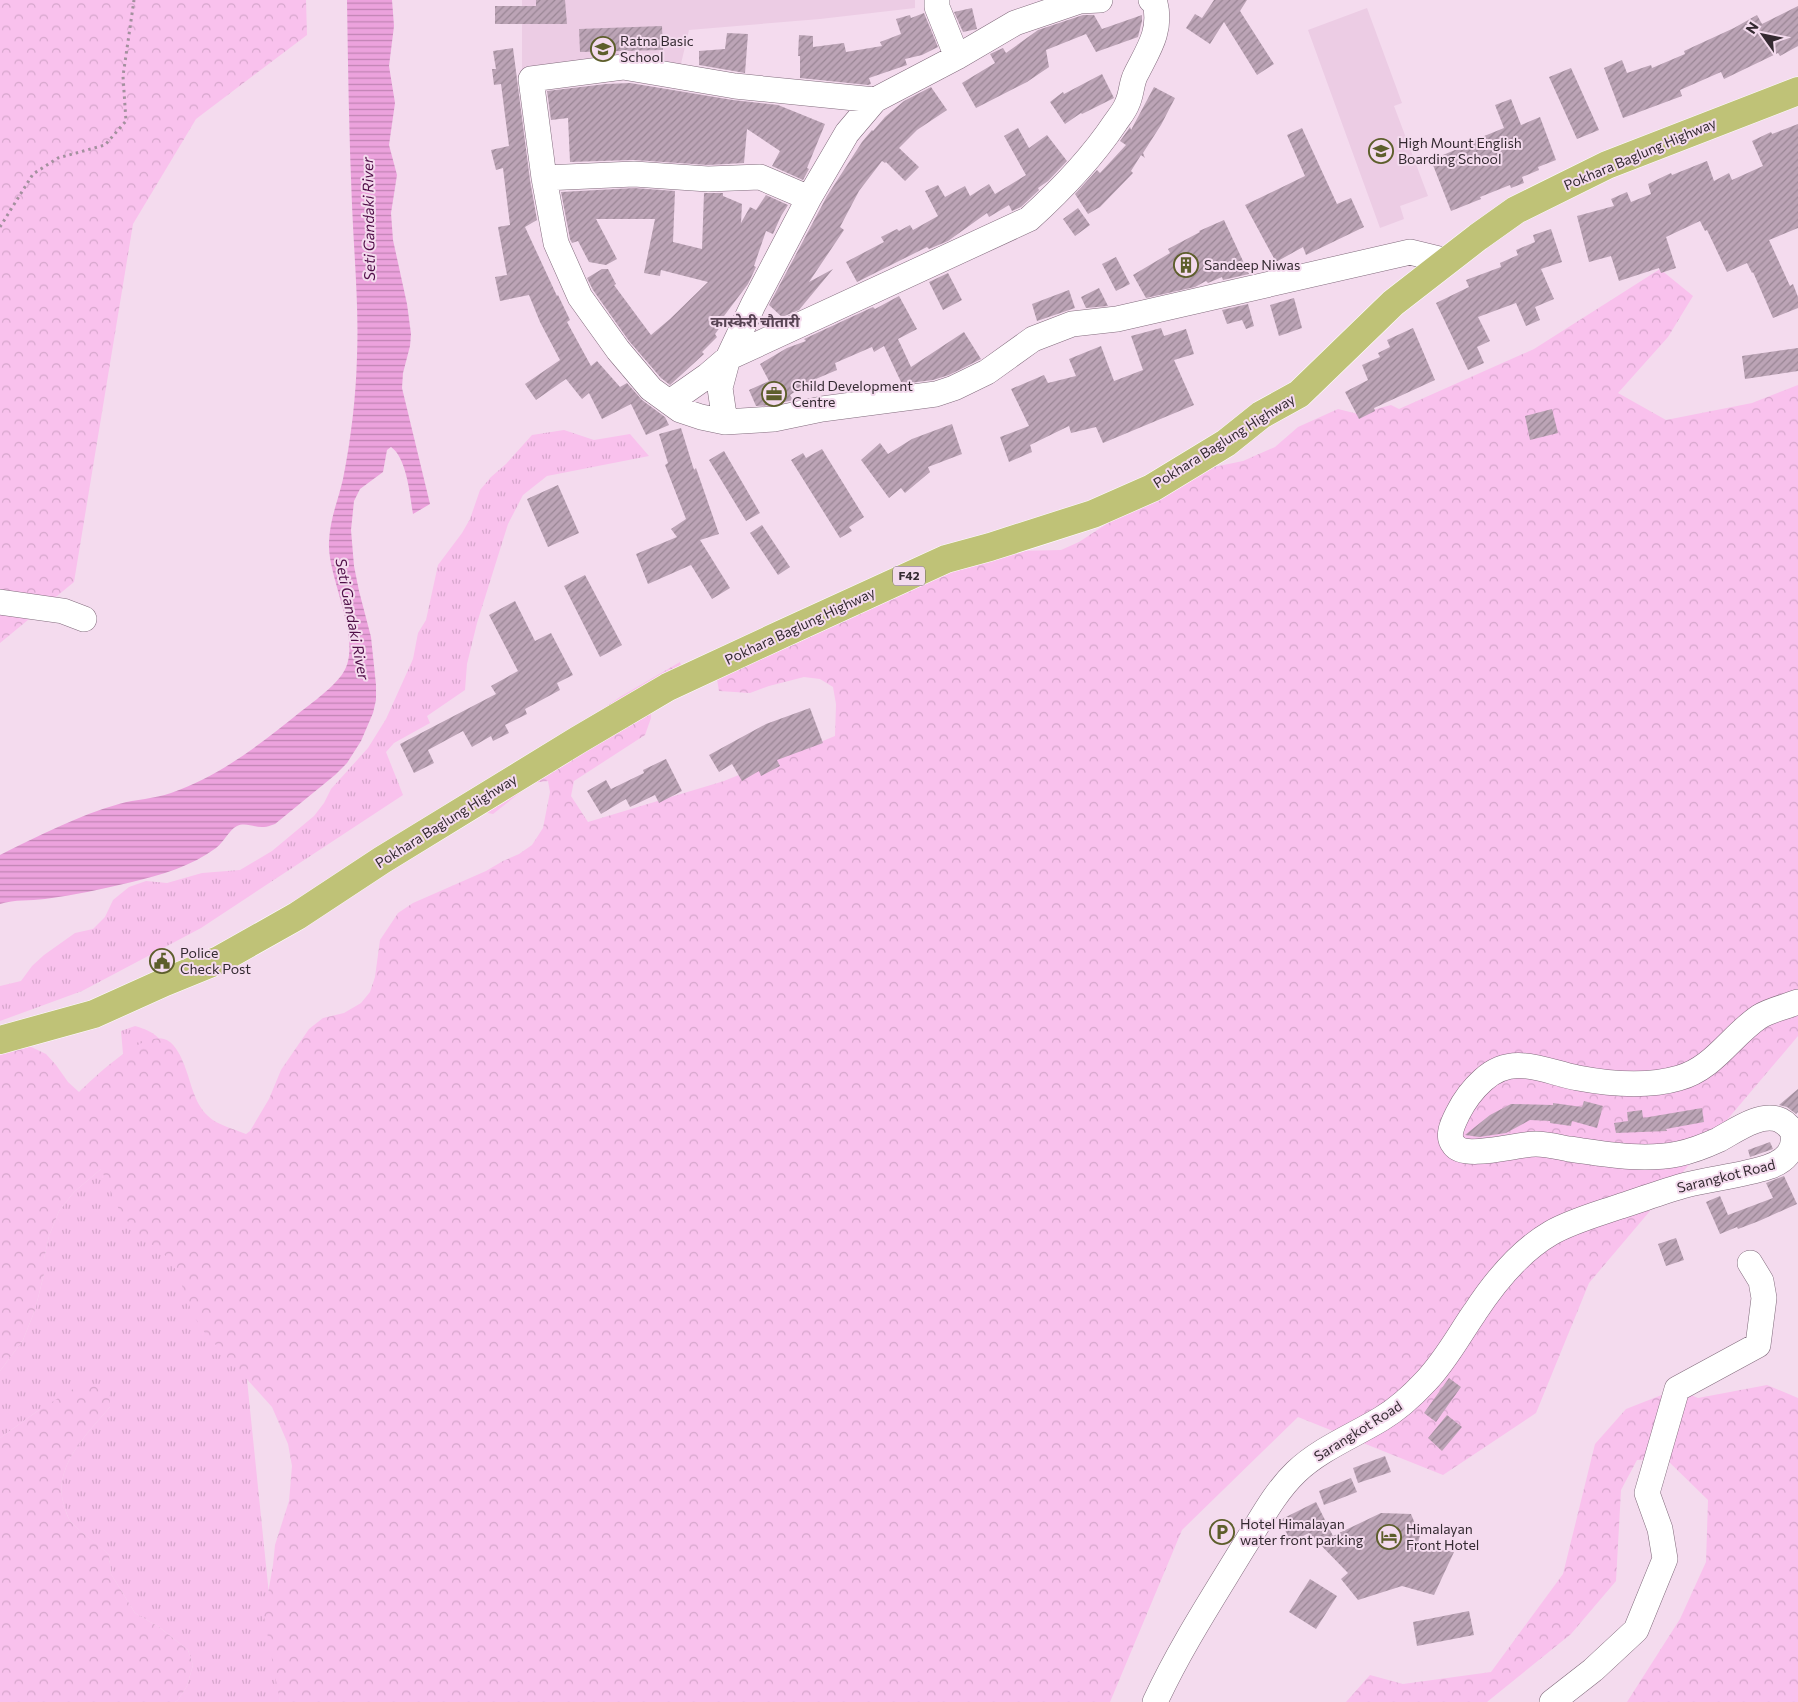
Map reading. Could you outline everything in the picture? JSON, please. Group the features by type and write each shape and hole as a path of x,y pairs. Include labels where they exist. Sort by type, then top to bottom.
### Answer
{"highway":[{"name":"Pokhara Baglung Highway","path":"0,1040 94,1014 219,960 297,916 399,849 668,687 946,560 1093,514 1152,488 1226,443 1261,415 1299,394 1393,303 1516,210 1616,161 1798,91"}],"street":[{"path":"937,0 937,7 957,57"},
{"path":"725,422 720,388 728,358 753,305 809,198 847,133 875,100 957,57 1016,23 1080,0 1100,0"},
{"path":"670,402 707,376 728,358 1029,219 1054,197 1102,142 1128,104 1134,77 1157,30 1157,10 1155,3 1151,0"},
{"path":"875,100 735,86 623,67 531,79 544,178 556,243 580,297 618,350 651,389 680,410 725,422 774,419 822,409 936,394 954,388 987,372 1033,339 1072,324 1116,319 1410,252 1447,261"},
{"path":"544,178 634,174 708,179 760,177 809,198"},
{"path":"0,602 63,610 84,619"},
{"name":"Sarangkot Road","path":"1155,1702 1172,1667 1199,1620 1275,1496 1293,1475 1320,1453 1384,1417 1416,1391 1450,1352 1476,1310 1497,1282 1536,1244 1549,1234 1587,1217 1686,1185 1766,1168 1786,1159 1794,1147 1795,1139 1791,1129 1779,1120 1768,1118 1750,1123 1694,1150 1661,1156 1613,1155 1537,1144 1475,1152 1464,1151 1452,1144 1451,1129 1462,1105 1476,1087 1487,1076 1498,1069 1510,1065 1523,1065 1577,1078 1614,1082 1649,1082 1683,1078 1699,1070 1763,1014 1798,1002"},
{"path":"1552,1702 1593,1670 1636,1630 1665,1559 1660,1529 1647,1493 1677,1389 1758,1345 1764,1298 1761,1281 1750,1263"}],"path":[{"path":"0,227 33,174 58,158 105,145 126,121 122,76 134,0"}],"shaded area":[{"name":"Ratna Basic School","path":"522,0 915,0 915,8 820,19 689,30 680,68 522,73"},
{"name":"High Mount English Boarding School","path":"1367,8 1402,103 1394,106 1428,196 1400,206 1404,219 1380,228 1308,30"}],"green space":[{"path":"0,0 306,0 307,35 196,119 133,224 74,582 0,643"},
{"path":"1660,269 1693,296 1668,337 1618,393 1666,420 1752,403 1798,385 1798,1036 1589,1283 1536,1413 1443,1475 1298,1417 1182,1530 1110,1702 280,1702 264,1616 275,1545 289,1501 292,1466 288,1444 272,1407 205,1333 193,1315 176,1270 164,1254 138,1234 120,1212 101,1169 74,1192 59,1211 49,1236 44,1259 44,1274 35,1310 23,1340 0,1371 0,1051 27,1045 46,1054 68,1082 79,1092 131,1049 143,1042 154,1039 167,1040 180,1055 196,1098 208,1116 216,1122 246,1134 250,1131 269,1099 281,1070 309,1029 323,1018 344,1013 361,1003 370,992 375,977 380,940 398,913 413,903 486,871 532,845 543,828 550,792 548,781 532,783 493,814 478,811 504,776 620,697 680,662 682,669 650,701 651,718 645,735 574,781 571,796 588,822 724,781 835,736 836,704 833,687 820,679 804,677 750,693 719,691 717,679 830,628 821,606 1013,551 1061,550 1079,542 1105,525 1129,499 1175,475 1243,461 1275,447 1298,427 1338,409 1358,414 1391,405 1399,409 1534,349"},
{"path":"564,430 594,440 630,434 649,456 547,476 523,495 508,524 477,623 467,664 465,690 427,716 430,723 394,743 386,752 403,795 201,928 82,991 0,1021 0,986 21,981 32,966 44,955 75,933 93,929 105,917 113,900 129,887 146,881 167,883 202,873 240,870 272,851 314,816 324,803 331,789 368,748 386,719 413,659 418,633 426,620 438,565 470,519 480,490 532,435"},
{"path":"135,1026 152,1033 160,1039 171,1055 225,1165 280,1702 175,1702 187,1686 193,1665 188,1650 159,1627 135,1613 111,1574 109,1555 80,1531 70,1520 62,1494 62,1480 73,1453 110,1407 39,1410 0,1438 0,1371 23,1340 35,1310 44,1274 44,1259 49,1236 59,1211 74,1192 101,1169 124,1065 121,1031"},
{"path":"94,1384 109,1390 110,1407 73,1453 67,1466 62,1480 62,1494 66,1512 75,1526 109,1555 111,1574 135,1613 159,1627 188,1650 193,1665 187,1686 175,1702 0,1702 0,1438 39,1410 73,1389"},
{"path":"1767,1385 1798,1398 1798,1702 1627,1702 1680,1619 1706,1562 1708,1500 1667,1460 1637,1460 1621,1490 1616,1581 1571,1634 1487,1702 1346,1702 1370,1675 1403,1684 1491,1672 1563,1574 1595,1444 1626,1409 1677,1389 1698,1398"}],"water":[{"name":"Seti Gandaki River","path":"347,0 392,0 394,26 389,66 395,103 389,145 397,175 391,213 393,240 407,304 411,334 402,388 430,504 413,514 404,468 401,460 391,447 387,450 383,472 360,489 354,501 351,530 354,566 371,637 376,685 376,700 373,713 361,741 347,763 275,824 264,827 237,826 231,830 219,845 207,854 187,865 154,876 78,894 45,899 11,901 0,904 0,855 88,814 125,802 171,793 222,769 270,736 334,684 343,673 348,660 347,627 333,573 329,542 334,510 343,479 348,449 357,356 357,299 350,154"}],"building":[{"path":"536,0 565,0 567,24 495,24 495,6 536,6"},
{"path":"1214,0 1247,0 1240,11 1274,64 1257,75 1224,22 1210,44 1186,28 1195,14 1202,18"},
{"path":"1798,6 1798,46 1780,56 1778,53 1724,79 1721,72 1680,90 1682,96 1623,118 1604,68 1622,60 1627,73 1651,65 1652,68 1685,54 1684,51 1757,15 1762,24"},
{"path":"972,8 977,29 963,32 954,12"},
{"path":"924,13 938,47 922,55 905,59 907,65 869,78 871,84 800,78 799,35 813,36 813,47 844,43 846,52 882,46 880,42 901,34 896,19 910,15 911,18"},
{"path":"1083,15 1094,15 1102,29 1142,15 1142,21 1138,37 1096,52 1086,34 1046,50 1049,67 1027,82 976,108 962,83 995,63 990,54 1003,48 1006,53 1038,30"},
{"path":"662,26 663,50 580,52 579,29"},
{"path":"727,33 748,34 745,73 699,65 699,51 725,49"},
{"path":"513,48 537,220 525,227 570,320 567,322 591,366 597,361 620,387 627,383 642,400 665,417 669,425 646,435 631,404 602,419 589,393 582,399 566,379 536,400 525,384 560,360 540,322 529,295 500,301 495,277 507,275 498,227 510,225 503,168 496,170 491,150 509,146 501,84 494,85 492,69 496,69 493,51"},
{"path":"1571,68 1599,130 1577,139 1549,77"},
{"path":"1102,74 1114,98 1081,113 1065,124 1050,102 1063,92 1064,94"},
{"path":"630,83 733,100 778,105 825,124 807,168 809,169 803,180 772,166 780,151 747,129 744,163 708,165 633,160 570,162 568,118 551,120 547,91"},
{"path":"931,87 947,110 917,130 899,148 919,167 905,181 886,162 882,161 859,191 840,227 844,230 809,282 833,269 799,310 782,317 769,305 827,196 862,142 872,130 904,101"},
{"path":"1154,87 1175,98 1143,153 1145,158 1141,155 1131,171 1133,173 1100,207 1088,214 1075,194 1097,170 1100,173 1126,145 1120,141 1130,127 1131,130"},
{"path":"1511,99 1521,125 1540,117 1556,160 1538,167 1539,170 1522,177 1524,183 1511,188 1510,185 1451,211 1431,160 1504,128 1495,105"},
{"path":"1798,124 1798,228 1769,240 1790,286 1793,284 1798,297 1798,308 1773,318 1753,272 1747,263 1727,272 1707,230 1705,231 1700,221 1666,237 1676,268 1661,273 1659,268 1619,281 1611,256 1589,262 1577,216 1614,206 1611,199 1627,192 1631,202 1651,194 1648,184 1671,173 1672,175 1707,161 1714,181 1729,173 1732,180 1763,166 1752,141 1771,132 1772,134"},
{"path":"1018,128 1029,148 1047,135 1067,161 1048,181 1038,188 1039,190 1021,207 1012,211 1009,205 989,217 987,213 948,241 929,249 927,247 857,282 846,262 884,242 881,237 897,229 899,231 910,225 913,230 938,216 925,191 938,185 945,197 965,186 970,196 989,184 995,194 1026,175 1004,136"},
{"path":"1302,128 1337,204 1351,198 1364,227 1306,255 1303,247 1276,262 1245,205 1305,176 1287,135"},
{"path":"634,188 675,191 673,242 702,249 704,193 723,193 723,196 742,204 741,223 750,207 756,210 766,195 788,205 773,234 766,231 754,266 756,267 748,284 724,316 727,318 715,334 717,337 702,352 704,354 670,385 661,378 629,341 593,290 587,278 602,269 608,269 616,284 614,285 651,335 708,282 661,270 660,276 644,273 655,219 596,219 617,259 606,265 589,262 578,241 572,243 570,239 561,192"},
{"path":"1078,208 1090,225 1075,236 1063,219"},
{"path":"1224,220 1249,274 1223,280 1222,277 1208,283 1206,281 1195,287 1146,298 1133,275 1170,253 1168,249 1199,231"},
{"path":"1551,229 1562,262 1541,269 1554,299 1535,307 1540,320 1526,326 1516,303 1478,317 1490,341 1477,347 1484,363 1468,370 1436,303 1469,287 1466,280 1501,267 1500,263 1518,255 1516,250 1535,242 1533,235"},
{"path":"1116,257 1130,284 1116,291 1102,264"},
{"path":"948,273 962,300 943,310 929,282"},
{"path":"1099,288 1108,306 1086,308 1081,297"},
{"path":"1069,290 1075,308 1037,321 1032,304"},
{"path":"899,296 917,329 898,339 911,367 964,332 981,359 949,375 933,380 902,384 884,346 874,352 872,347 835,363 837,370 811,381 790,395 793,400 772,405 756,406 749,390 769,381 760,364 787,348 806,341 804,339 873,307 875,309"},
{"path":"1294,298 1302,328 1279,336 1270,305"},
{"path":"1248,304 1254,326 1246,329 1242,320 1227,324 1222,310"},
{"path":"1161,328 1164,336 1186,329 1194,354 1174,360 1194,405 1103,443 1096,427 1071,433 1069,426 1030,445 1032,452 1009,462 1000,437 1029,426 1011,389 1044,375 1048,383 1076,376 1069,359 1101,346 1114,381 1143,370 1131,336"},
{"path":"1413,328 1435,380 1374,408 1375,411 1359,419 1345,392 1368,380 1362,365 1380,357 1378,353 1390,347 1387,340"},
{"path":"1798,348 1798,371 1745,379 1742,356"},
{"path":"1552,409 1558,433 1530,440 1525,416"},
{"path":"952,424 962,454 928,467 930,472 905,493 901,488 889,498 861,460 880,443 888,454 912,439"},
{"path":"681,428 694,470 696,468 719,534 700,540 730,588 712,599 691,565 648,584 636,554 677,537 671,529 686,519 665,465 668,463 659,434"},
{"path":"822,449 864,517 849,527 852,531 840,538 791,460 803,453 806,458"},
{"path":"724,451 760,513 746,521 709,460"},
{"path":"558,485 579,533 548,547 527,499"},
{"path":"762,525 790,567 778,575 750,533"},
{"path":"585,575 622,645 600,657 564,586"},
{"path":"515,601 535,641 551,633 573,675 557,683 560,690 525,709 527,714 505,725 509,733 493,741 491,736 472,747 463,731 428,750 434,763 414,773 400,744 496,694 491,686 518,671 489,615"},
{"path":"810,708 823,743 777,760 780,766 761,776 759,771 742,781 732,764 719,772 709,755 766,724"},
{"path":"666,759 682,791 659,803 655,795 630,807 626,799 601,814 587,791 606,780 611,789 644,773 643,770"},
{"path":"1798,1089 1798,1112 1796,1114 1787,1107 1779,1105"},
{"path":"1584,1101 1603,1106 1597,1128 1572,1121 1571,1126 1550,1123 1550,1121 1530,1120 1506,1133 1479,1137 1465,1135 1490,1115 1511,1104 1553,1105 1553,1103 1582,1107"},
{"path":"1702,1108 1704,1122 1666,1129 1667,1131 1616,1133 1614,1123 1628,1121 1627,1112 1642,1110 1643,1118"},
{"path":"1770,1142 1773,1149 1750,1157 1748,1150"},
{"path":"1784,1176 1797,1204 1759,1221 1720,1234 1706,1202 1720,1196 1728,1215 1773,1198 1766,1183"},
{"path":"1676,1238 1684,1260 1666,1266 1658,1244"},
{"path":"1449,1378 1461,1387 1436,1422 1424,1413"},
{"path":"1447,1415 1462,1427 1442,1451 1428,1438"},
{"path":"1385,1456 1391,1472 1358,1483 1353,1468"},
{"path":"1351,1478 1357,1492 1324,1505 1319,1491"},
{"path":"1316,1502 1333,1536 1381,1513 1411,1514 1420,1536 1417,1545 1454,1552 1434,1595 1402,1586 1358,1600 1341,1579 1348,1573 1309,1533 1291,1542 1280,1520"},
{"path":"1310,1579 1337,1596 1316,1629 1289,1612"},
{"path":"1469,1611 1474,1635 1417,1646 1413,1622"}],"place":[{"name":"Ratna Basic School","path":"603,49"},
{"name":"High Mount English Boarding School","path":"1381,151"},
{"name":"Sandeep Niwas","path":"1186,265"},
{"name":"Child Development Centre","path":"774,394"},
{"name":"Police Check Post","path":"162,961"},
{"name":"Hotel Himalayan water front parking","path":"1222,1532"},
{"name":"Himalayan Front Hotel","path":"1389,1537"}],"district":[{"name":"कास्केरी चौतारी","path":"755,322"}]}
